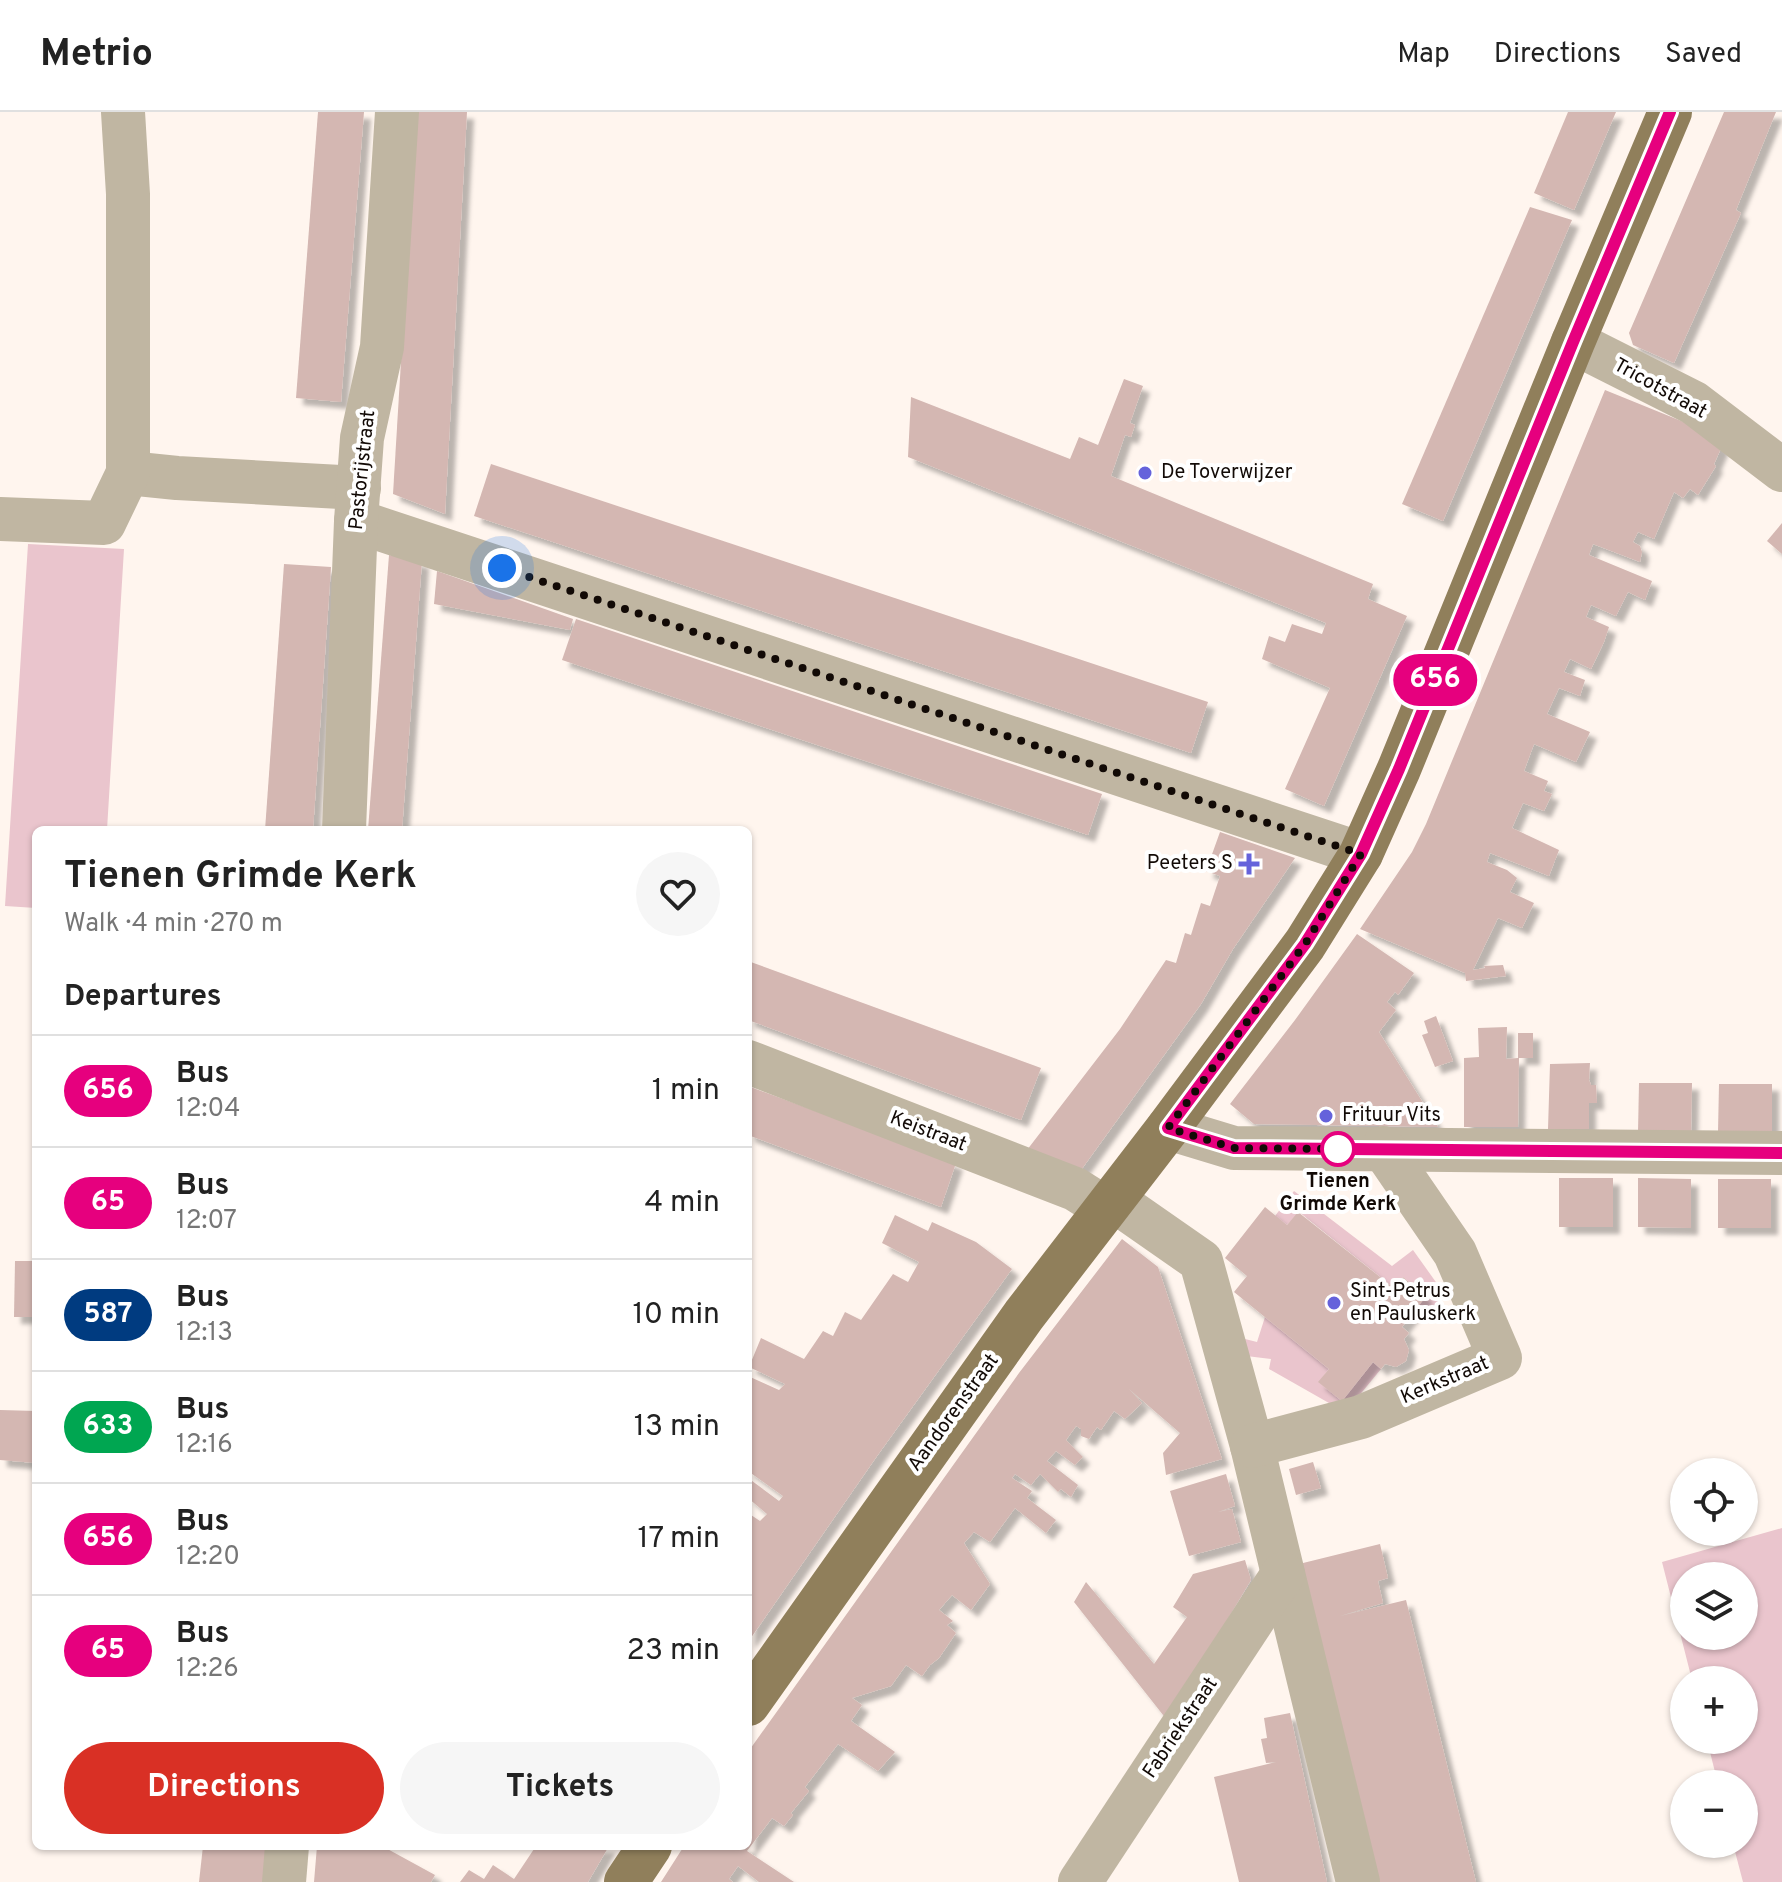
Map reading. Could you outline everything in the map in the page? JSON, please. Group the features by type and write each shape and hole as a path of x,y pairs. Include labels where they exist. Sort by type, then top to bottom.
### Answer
{"main road":[{"name":"Aandorenstraat","path":"752,1698 1006,1340 1305,944 1361,854 1399,769 1670,112"},
{"path":"626,1882 647,1850"}],"street":[{"path":"0,519 104,523 128,473 128,194 123,112"},
{"name":"Pastorijstraat","path":"344,826 362,438 382,347 397,112"},
{"name":"Tricotstraat","path":"1573,342 1694,403 1782,470"},
{"path":"128,473 358,504 1361,854"},
{"name":"Keistraat","path":"752,1064 1108,1203"},
{"path":"1168,1128 1234,1148 1782,1153"},
{"name":"Kerkstraat","path":"1252,1446 1361,1417 1500,1358 1455,1253 1383,1148"},
{"path":"1108,1203 1201,1261 1252,1446 1358,1882"},
{"name":"Fabriekstraat","path":"1080,1882 1283,1574"},
{"path":"284,1882 287,1850"}],"shaded area":[{"path":"28,544 124,549 107,826 32,826 32,908 5,906"},
{"path":"1294,1191 1392,1266 1413,1250 1443,1292 1434,1314 1428,1318 1415,1310 1426,1296 1403,1277 1394,1288 1299,1212 1287,1225 1275,1216"},
{"path":"1265,1317 1329,1369 1319,1382 1342,1401 1373,1362 1381,1369 1358,1397 1336,1407 1269,1369 1271,1359 1238,1355 1241,1338 1257,1342"},
{"path":"1782,1528 1782,1882 1743,1882 1737,1858 1758,1858 1758,1770 1714,1770 1710,1754 1758,1754 1758,1666 1688,1666 1684,1650 1758,1650 1758,1562 1670,1562 1670,1593 1662,1562 1718,1546 1758,1546 1758,1535"}],"building":[{"path":"318,112 364,112 341,402 296,398"},
{"path":"416,112 467,112 445,514 393,494"},
{"path":"1568,112 1616,112 1574,210 1534,193"},
{"path":"1724,112 1776,112 1736,210 1741,213 1674,363 1633,345 1629,333"},
{"path":"1530,207 1572,220 1443,521 1402,504"},
{"path":"1124,379 1143,386 1130,423 1135,425 1131,437 1125,435 1111,476 1373,584 1368,599 1407,616 1324,806 1285,789 1330,688 1262,659 1269,636 1285,642 1292,624 1322,634 1326,623 908,457 911,397 1070,459 1079,437 1098,445"},
{"path":"1605,390 1701,429 1722,446 1714,464 1716,466 1698,495 1690,489 1683,498 1674,492 1654,539 1638,532 1633,542 1640,546 1640,562 1593,544 1589,555 1652,581 1645,600 1628,592 1616,616 1591,605 1586,617 1609,627 1604,642 1591,669 1570,659 1564,672 1585,680 1580,696 1559,688 1547,714 1590,732 1576,762 1534,744 1524,771 1548,781 1544,791 1552,794 1544,811 1523,803 1512,828 1559,850 1549,876 1490,853 1487,862 1517,878 1510,892 1534,903 1522,928 1498,918 1473,970 1503,965 1506,976 1466,981 1465,973 1360,929 1412,852 1426,824"},
{"path":"491,464 1208,702 1191,753 474,516"},
{"path":"1782,523 1782,554 1767,541"},
{"path":"389,555 422,561 402,826 368,826"},
{"path":"284,564 331,567 313,826 265,826"},
{"path":"437,571 573,619 570,630 434,604"},
{"path":"576,619 1102,794 1088,835 562,660"},
{"path":"1220,832 1295,858 1233,949 1201,1004 1081,1170 1027,1150 1120,1029 1166,960 1176,963 1185,933 1191,935 1201,903 1210,906 1220,876 1206,871"},
{"path":"1357,934 1414,973 1398,995 1395,992 1387,1002 1396,1010 1379,1032 1438,1127 1254,1124 1230,1104"},
{"path":"752,962 1041,1068 1021,1120 752,1021"},
{"path":"1436,1016 1453,1061 1435,1067 1422,1035 1428,1033 1424,1021"},
{"path":"1507,1027 1506,1059 1518,1058 1518,1033 1533,1033 1533,1058 1519,1058 1518,1127 1464,1127 1464,1058 1479,1057 1478,1028"},
{"path":"1590,1063 1589,1080 1591,1085 1596,1085 1597,1103 1589,1103 1589,1129 1548,1129 1550,1064"},
{"path":"1639,1083 1692,1083 1691,1132 1638,1132"},
{"path":"1719,1084 1772,1084 1772,1133 1718,1132"},
{"path":"752,1087 956,1163 941,1207 752,1136"},
{"path":"1559,1178 1613,1178 1613,1227 1559,1227"},
{"path":"1638,1178 1691,1179 1691,1228 1638,1227"},
{"path":"1718,1179 1771,1179 1771,1228 1718,1228"},
{"name":"Sint-Petrus en Pauluskerk","path":"1265,1207 1287,1225 1298,1212 1394,1288 1403,1277 1426,1296 1402,1327 1409,1333 1404,1339 1409,1350 1406,1361 1396,1367 1385,1364 1381,1369 1373,1362 1342,1401 1318,1382 1329,1369 1234,1292 1247,1276 1225,1258"},
{"path":"895,1215 928,1231 932,1222 976,1242 1012,1269 752,1636 752,1516 760,1521 767,1514 752,1501 752,1481 779,1501 783,1496 752,1474 752,1378 779,1390 785,1384 752,1368 752,1360 761,1338 804,1359 823,1331 833,1336 845,1312 861,1320 893,1274 908,1282 919,1262 882,1243"},
{"path":"1122,1239 1158,1267 1222,1459 1166,1475 1163,1453 1180,1433 1129,1389 1142,1403 1125,1419 1114,1411 1101,1430 1097,1427 1089,1439 1081,1436 1081,1429 1076,1426 1066,1440 1083,1457 1075,1465 1056,1451 1047,1461 1078,1485 1071,1497 1061,1489 1058,1492 1040,1474 1031,1485 1015,1474 1012,1478 1032,1491 1027,1498 1056,1520 1046,1533 1015,1508 990,1542 974,1532 964,1543 990,1584 971,1610 952,1595 939,1610 953,1621 947,1625 956,1633 939,1658 922,1676 906,1665 891,1686 852,1698 862,1705 851,1721 895,1752 878,1771 838,1744 805,1787 809,1791 784,1826 772,1818 752,1844 752,1746 1019,1373"},
{"path":"15,1261 32,1261 32,1317 14,1317"},
{"path":"0,1410 32,1411 32,1463 0,1460"},
{"path":"1313,1462 1321,1488 1296,1495 1289,1469"},
{"path":"1226,1474 1235,1506 1218,1512 1232,1509 1241,1542 1189,1556 1170,1491"},
{"path":"1380,1544 1388,1578 1378,1581 1383,1603 1340,1616 1406,1600 1476,1882 1377,1882 1299,1564"},
{"path":"1245,1560 1251,1580 1167,1720 1074,1602 1086,1582 1154,1664 1187,1617 1173,1607 1193,1574"},
{"path":"1290,1713 1327,1882 1239,1882 1214,1777 1276,1762 1266,1763 1261,1739 1267,1738 1264,1718"},
{"path":"203,1850 267,1850 265,1882 199,1882"},
{"path":"317,1850 389,1850 435,1875 431,1882 314,1882"},
{"path":"533,1850 607,1850 588,1882 460,1882 469,1870 484,1879 493,1865 514,1879"},
{"path":"681,1850 748,1850 794,1882 759,1882 738,1866 729,1879 733,1882 661,1882"}],"bus line":[{"name":"656","path":"1670,112 1399,769 1361,854 1305,944 1168,1128 1234,1148 1782,1153"}],"place":[{"name":"De Toverwijzer","path":"1145,473"},
{"name":"Peeters S","path":"1249,864"},
{"name":"Frituur Vits","path":"1326,1116"},
{"name":"Tienen Grimde Kerk","path":"1338,1149"},
{"name":"Sint-Petrus en Pauluskerk","path":"1334,1303"}],"route":[{"path":"502,568 1361,854 1305,944 1168,1128 1234,1148 1338,1149"}]}
